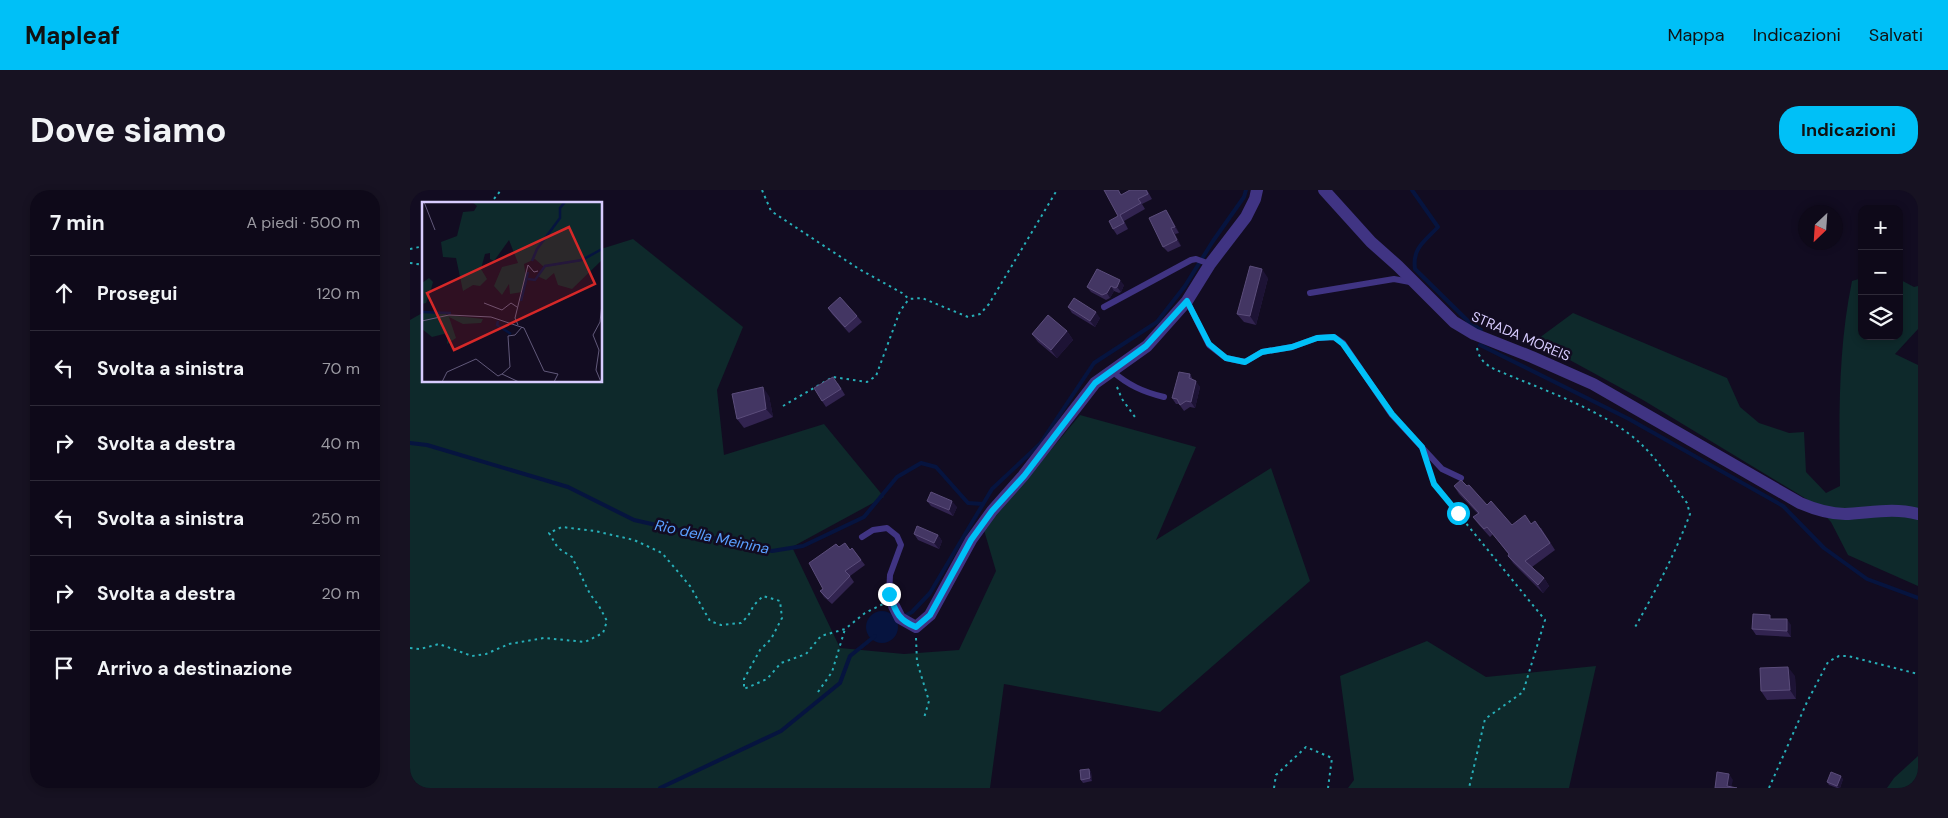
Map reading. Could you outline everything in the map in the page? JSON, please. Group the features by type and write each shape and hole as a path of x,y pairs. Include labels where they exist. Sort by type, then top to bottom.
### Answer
{"street":[{"path":"894,606 900,618 916,627 930,615 971,540 992,511 1024,476 1095,383 1146,346 1187,301 1206,263 1246,217 1257,190"},
{"name":"STRADA MOREIS","path":"1324,190 1372,242 1454,322 1474,334 1593,384 1738,469 1816,510 1842,514 1890,510 1918,514"}],"lane":[{"path":"1104,307 1191,260 1196,259 1206,263"},
{"path":"1310,293 1394,279 1414,283"},
{"path":"1187,301 1209,344 1226,358 1245,362 1262,352 1292,347 1317,338 1334,337 1343,344 1392,414 1442,469 1461,478"},
{"path":"1111,370 1126,383 1148,393 1164,397"},
{"path":"862,537 873,530 887,528 897,536 901,545 890,576 889,594 894,606"}],"path":[{"path":"492,202 502,190"},
{"path":"762,190 771,211 858,269 902,293 909,299 922,298 968,317 980,314 988,304 1057,190"},
{"path":"783,406 833,377 867,382 876,376 900,311 909,299"},
{"path":"1474,334 1478,355 1489,366 1585,408 1620,427 1632,436 1643,446 1687,504 1690,514 1685,528 1659,583 1634,629"},
{"path":"1111,370 1122,399 1135,417"},
{"path":"1428,466 1434,484 1545,620 1523,692 1485,720 1469,788"},
{"path":"410,648 420,649 439,644 472,656 486,654 509,644 544,638 585,642 603,633 607,621 599,606 590,594 572,557 558,548 549,534 562,527 595,531 634,540 662,554 690,586 710,621 721,625 741,624 748,616 754,604 763,596 780,601 782,618 771,639 760,650 744,679 744,689 767,679 781,664 806,654 821,636 845,629 865,612 882,604 894,606"},
{"path":"916,627 917,662 929,701 924,718"},
{"path":"818,692 832,672 845,629"},
{"path":"1769,788 1807,702 1828,662 1833,658 1848,656 1918,674"},
{"path":"1274,788 1276,775 1306,747 1332,758 1328,788"}],"green space":[{"path":"633,239 743,327 717,390 724,455 824,424 884,497 792,547 840,648 904,654 959,650 996,571 984,530 1080,415 1196,447 1156,540 1271,468 1310,581 1160,712 1004,684 990,788 410,788 410,320 422,313 422,382 602,382 602,249"},
{"path":"1858,279 1858,340 1903,340 1903,281 1914,287 1918,286 1918,329 1895,354 1918,365 1918,586 1848,555 1831,522 1813,503 1643,400 1535,341 1573,313 1727,378 1740,407 1759,423 1789,433 1804,432 1806,472 1826,493 1840,486 1842,358 1847,307 1852,281"},
{"path":"1427,641 1486,677 1596,666 1569,788 1348,788 1354,780 1340,676"},
{"path":"1918,756 1918,788 1887,788 1894,778"}],"water":[{"path":"882,611 888,612 893,616 897,621 897,633 893,638 888,642 882,643 876,642 871,638 867,633 866,627 867,621 871,616 876,612"}],"building":[{"path":"1104,190 1118,190 1121,195 1130,190 1146,190 1148,194 1138,199 1141,203 1120,215 1124,223 1113,229 1109,221 1118,216"},
{"path":"1166,210 1175,227 1171,228 1177,240 1163,247 1149,218"},
{"path":"1250,266 1262,269 1250,316 1237,314"},
{"path":"1097,269 1120,280 1117,287 1111,286 1107,293 1102,295 1087,287"},
{"path":"840,297 857,316 845,327 828,308"},
{"path":"1074,298 1096,312 1090,321 1068,307"},
{"path":"1048,315 1067,331 1051,350 1032,334"},
{"path":"1179,372 1190,374 1189,378 1196,381 1191,402 1186,401 1180,405 1177,399 1172,398"},
{"path":"833,377 841,389 822,401 814,388"},
{"path":"763,387 766,409 737,419 732,394"},
{"path":"1461,480 1467,486 1469,485 1487,505 1491,501 1512,525 1525,515 1531,524 1535,521 1550,543 1525,561 1544,578 1538,585 1508,556 1509,554 1487,527 1484,529 1473,517 1479,513 1454,486"},
{"path":"931,492 952,501 949,510 927,501"},
{"path":"917,526 938,535 934,543 914,534"},
{"path":"845,543 850,550 852,548 861,560 845,571 850,576 828,599 820,591 823,589 809,563 836,544 839,547"},
{"path":"1753,614 1770,615 1770,619 1787,619 1787,631 1752,629"},
{"path":"1788,667 1790,690 1761,691 1760,668"},
{"path":"1089,769 1090,778 1081,780 1080,770"},
{"path":"1717,772 1729,774 1727,786 1737,788 1715,788"},
{"path":"1831,772 1841,776 1837,786 1827,782"}],"waterway":[{"path":"903,617 912,612 930,593 992,489 1040,444 1094,363 1157,322 1185,286 1213,241 1244,197 1246,190"},
{"path":"1412,190 1438,227 1418,250 1415,269 1469,322 1481,330"},
{"path":"1480,345 1629,419 1783,506 1824,548 1867,579 1918,598"},
{"name":"Rio della Meinina","path":"410,443 427,445 568,487 634,520 772,551 803,546 864,517 897,477 921,463 936,467 968,503 983,504"},
{"path":"660,788 781,731 840,683 850,656 875,636"}],"route":[{"path":"889,594 900,618 906,623 916,627 930,615 971,540 992,511 1024,476 1095,383 1146,346 1187,301 1209,344 1226,358 1245,362 1262,352 1292,347 1317,338 1334,337 1343,344 1392,414 1422,447 1434,484 1458,513"}]}
